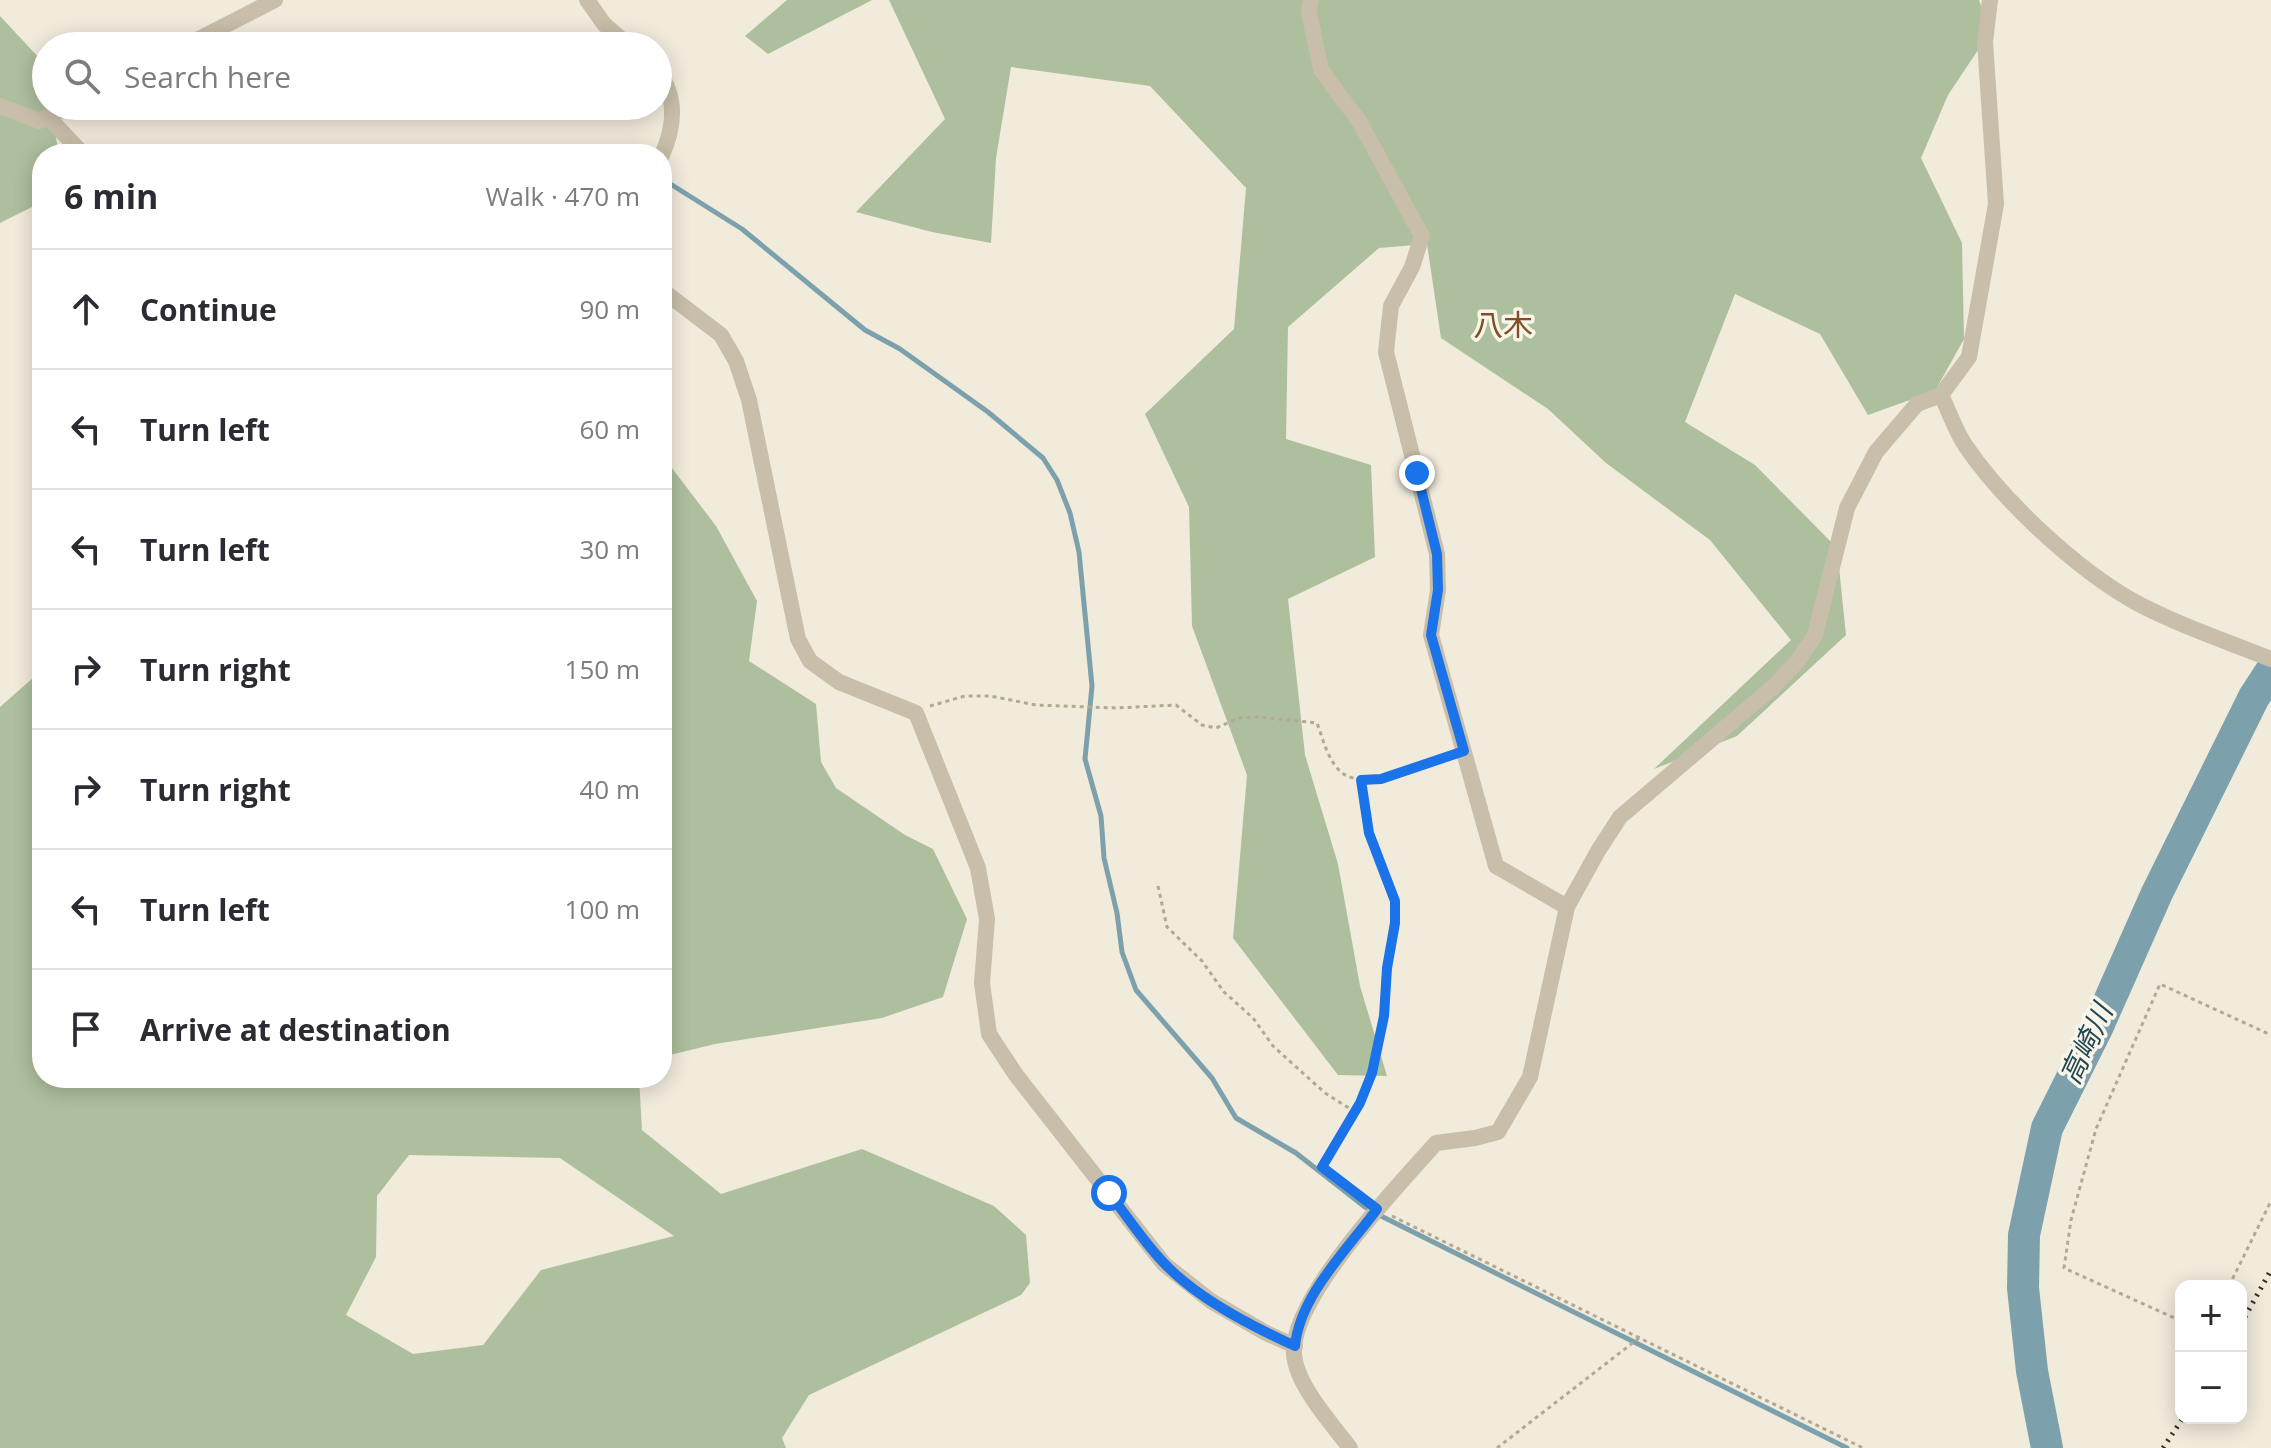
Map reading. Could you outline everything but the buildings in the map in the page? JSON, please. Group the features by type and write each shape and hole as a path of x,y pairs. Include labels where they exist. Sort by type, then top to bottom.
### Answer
{"street":[{"path":"212,32 275,0"},
{"path":"587,0 613,32"},
{"path":"1311,0 1309,12 1321,70 1359,121 1422,236 1412,267 1391,306 1386,352 1437,554 1438,590 1431,635 1496,866 1567,907"},
{"path":"1350,1448 1307,1389 1294,1356 1296,1331 1316,1291 1377,1209 1436,1143 1498,1132 1530,1077 1567,907 1620,817 1727,728 1797,662 1815,635 1847,508 1876,452 1917,404 1941,395 1969,357 1996,204 1985,42 1990,0"},
{"path":"0,106 32,118"},
{"path":"51,120 74,144"},
{"path":"667,144 671,120"},
{"path":"672,298 721,335 736,361 749,400 798,639 810,661 839,682 916,713 978,868 987,919 982,983 989,1034 1016,1075 1164,1264 1211,1301 1295,1346"},
{"path":"1941,395 1963,442 1989,476 2053,541 2109,585 2135,601 2271,659"}],"path":[{"path":"916,713 938,702 965,696 990,696 1036,705 1116,708 1176,705 1202,725 1216,728 1239,718 1317,723 1329,755 1340,772 1361,780 1381,779 1464,751"},
{"path":"1361,780 1369,833 1395,901 1395,923 1387,968 1384,1016 1372,1073 1355,1112 1322,1167 1377,1209 1863,1448"},
{"path":"1158,886 1167,927 1202,961 1224,992 1253,1018 1273,1046 1325,1093 1355,1112"},
{"path":"2175,1318 2064,1268 2071,1220 2096,1129 2160,984 2271,1035"},
{"path":"2232,1280 2271,1201"},
{"path":"1497,1448 1639,1338"}],"green space":[{"path":"787,0 872,0 768,54 745,36"},
{"path":"889,0 1979,0 1990,32 1948,95 1921,158 1962,243 1964,339 1935,391 1868,415 1820,334 1735,294 1685,422 1755,465 1837,548 1846,635 1737,736 1654,769 1791,640 1710,540 1606,463 1548,409 1441,338 1427,244 1379,248 1288,327 1286,439 1371,465 1375,557 1288,599 1305,755 1338,864 1360,986 1387,1076 1338,1075 1233,938 1247,775 1192,626 1189,507 1145,414 1234,329 1246,188 1150,86 1011,67 996,158 991,243 932,232 856,212 945,119"},
{"path":"0,16 32,50 32,120 53,120 57,144 32,144 32,207 0,223"},
{"path":"672,468 716,526 757,601 749,661 816,704 821,762 836,788 905,835 933,849 967,919 943,997 882,1018 715,1044 672,1055"},
{"path":"32,679 32,1088 640,1088 642,1130 721,1194 862,1149 994,1206 1026,1235 1030,1283 1021,1295 809,1395 782,1438 786,1448 0,1448 0,707","holes":["409,1155 560,1158 674,1236 541,1270 483,1345 413,1354 346,1315 376,1257 377,1196"]}],"waterway":[{"path":"672,185 742,229 865,330 900,349 988,412 1043,458 1057,480 1070,513 1079,552 1092,686 1085,759 1101,816 1104,858 1117,913 1122,952 1136,990 1212,1078 1236,1118 1296,1153 1365,1207 1383,1217 1847,1448"},
{"name":"高崎川","path":"2047,1448 2032,1371 2023,1288 2024,1235 2047,1128 2098,1026 2157,893 2254,697 2271,671"}],"railway":[{"path":"2247,1313 2271,1270"},
{"path":"2163,1448 2179,1424"}],"district":[{"name":"八木","path":"1503,326"}],"route":[{"path":"1109,1193 1164,1264 1211,1301 1295,1346 1296,1331 1316,1291 1377,1209 1322,1167 1360,1103 1372,1073 1388,991 1387,968 1395,923 1395,901 1369,833 1361,780 1381,779 1464,751 1431,635 1438,590 1437,554 1417,473"}]}
